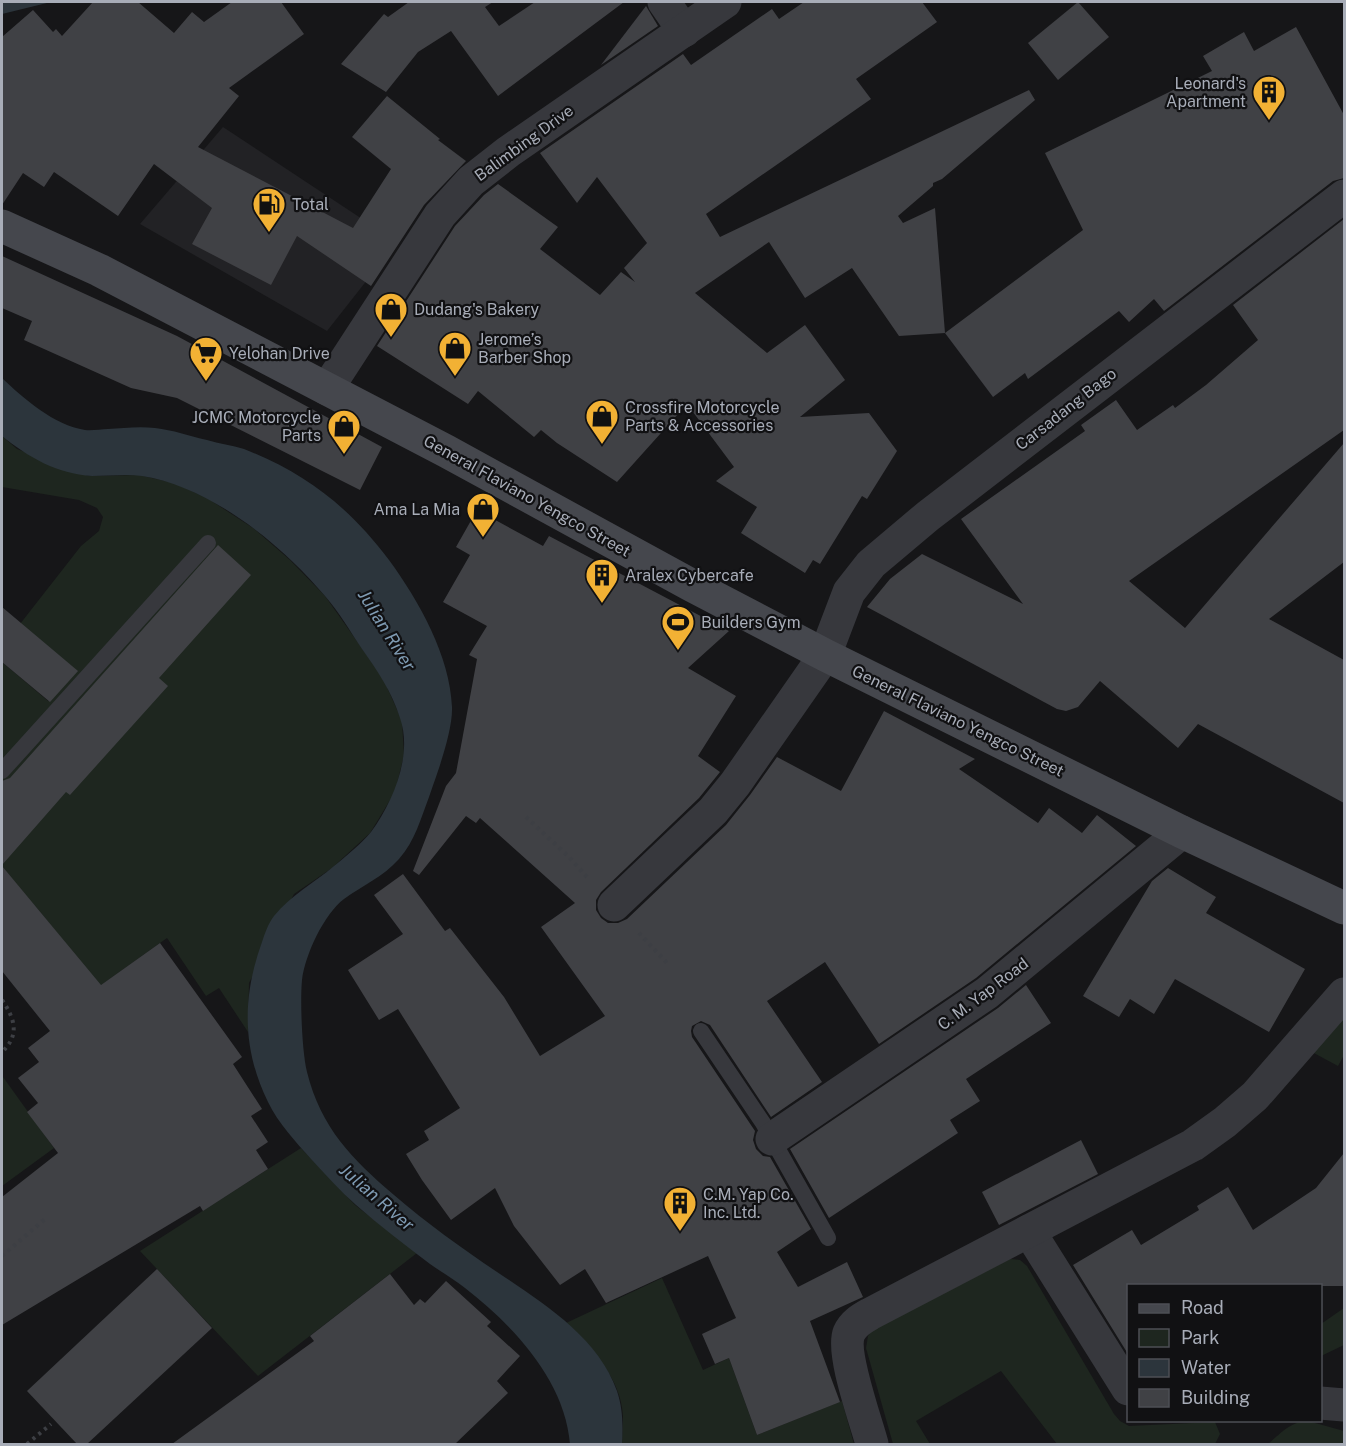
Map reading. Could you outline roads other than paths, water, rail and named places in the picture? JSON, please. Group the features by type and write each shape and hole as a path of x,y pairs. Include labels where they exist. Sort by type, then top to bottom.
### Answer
{"main road":[{"name":"General Flaviano Yengco Street","path":"2,226 99,270 446,451 691,585 825,655 1182,832 1344,908"}],"street":[{"path":"664,2 684,31"},
{"name":"Balimbing Drive","path":"327,389 440,215 462,190 508,152 725,2"},
{"name":"Carsadang Bago","path":"614,905 713,811 735,784 825,655 849,592 872,564 928,516 1344,196"},
{"name":"C. M. Yap Road","path":"772,1139 969,1007 1182,832"},
{"path":"872,1444 847,1352 849,1332 862,1318 1193,1145 1255,1096 1344,994"},
{"path":"1029,1231 1127,1387"},
{"path":"1322,1402 1344,1405"}],"lane":[{"path":"2,771 208,543"},
{"path":"701,1031 772,1139 828,1238"}],"water":[{"path":"2,2 51,2 2,14"},
{"name":"Julian River","path":"2,378 40,410 73,427 88,430 149,427 168,430 244,449 287,469 325,494 359,524 389,560 422,611 446,668 452,707 450,728 432,788 409,845 386,871 344,899 329,914 311,947 301,989 307,1072 313,1092 330,1126 340,1141 365,1168 421,1217 555,1313 585,1340 609,1373 617,1391 622,1418 622,1444 570,1444 566,1421 548,1377 518,1337 483,1303 393,1235 344,1194 282,1125 259,1082 249,1043 248,1003 255,962 268,925 288,902 343,858 371,832 387,807 399,778 404,747 403,732 397,708 384,682 340,615 307,576 266,538 219,505 168,482 142,476 92,476 67,472 22,451 2,436"}],"place":[{"name":"Leonard's Apartment","path":"1269,121"},
{"name":"Total","path":"269,233"},
{"name":"Dudang's Bakery","path":"391,338"},
{"name":"Jerome’s Barber Shop","path":"455,377"},
{"name":"Yelohan Drive","path":"206,382"},
{"name":"Crossfire Motorcycle Parts & Accessories","path":"602,445"},
{"name":"JCMC Motorcycle Parts","path":"344,455"},
{"name":"Ama La Mia","path":"483,538"},
{"name":"Aralex Cybercafe","path":"602,604"},
{"name":"Builders Gym","path":"678,651"},
{"name":"C.M. Yap Co. Inc. Ltd.","path":"680,1232"}]}
